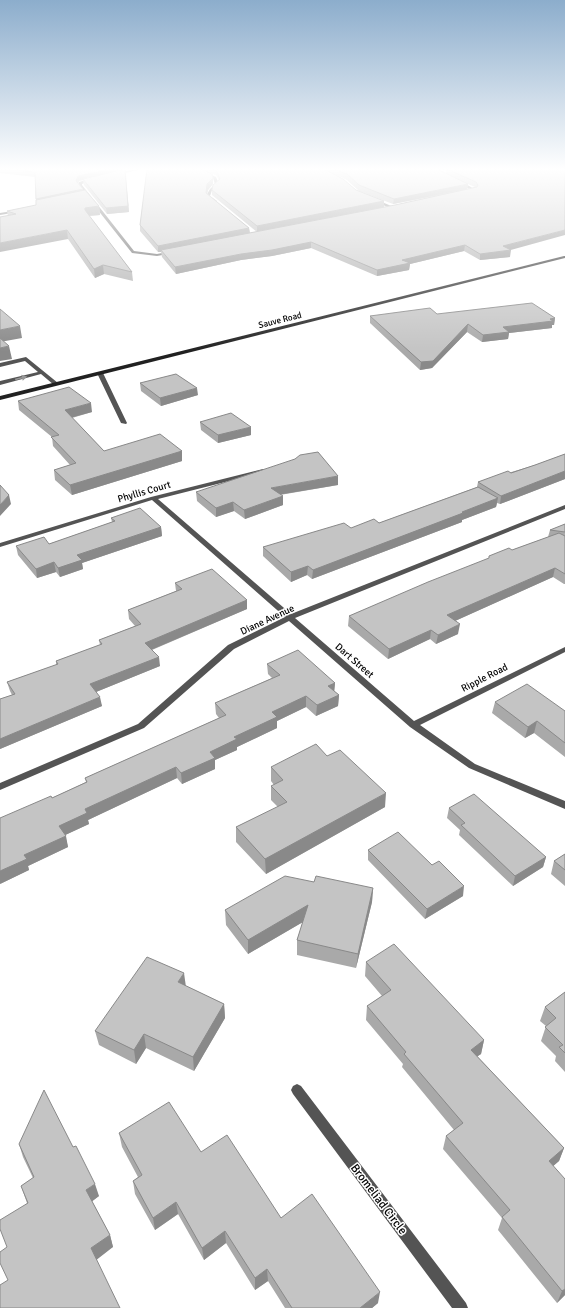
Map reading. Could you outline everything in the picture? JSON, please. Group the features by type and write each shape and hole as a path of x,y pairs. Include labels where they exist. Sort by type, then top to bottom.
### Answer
{"street":[{"path":"115,230 132,252 157,255 180,251"},
{"name":"Sauve Road","path":"0,398 565,257"},
{"path":"0,365 26,359 56,384"},
{"path":"0,383 42,372"},
{"path":"100,373 124,424"},
{"name":"Phyllis Court","path":"0,545 153,498 268,469"},
{"name":"Dart Street","path":"153,498 413,725 472,766 565,805"},
{"name":"Diane Avenue","path":"0,787 141,726 231,647 291,617 565,507"},
{"name":"Ripple Road","path":"413,725 565,649"},
{"name":"Bromeliad Circle","path":"297,1090 461,1308"}],"building":[{"path":"0,230 67,230 0,243"},
{"path":"67,230 100,230 132,272 103,265 94,269"},
{"path":"144,230 239,230 158,246"},
{"path":"265,230 565,230 503,246 511,250 480,254 465,245 402,260 410,263 377,270 311,242 175,267 161,250"},
{"path":"532,303 555,318 550,319 553,321 503,327 509,332 483,335 468,324 433,361 421,362 370,316 430,308 437,314"},
{"path":"0,309 20,326 0,330"},
{"path":"0,338 9,346 0,348"},
{"path":"176,374 197,388 160,398 140,383"},
{"path":"69,387 91,403 65,410 104,451 160,434 182,451 70,485 54,470 76,463 51,437 59,435 18,401"},
{"path":"231,413 251,427 218,435 200,422"},
{"path":"318,452 338,476 271,488 283,496 244,510 233,502 216,508 196,492 295,459 300,455"},
{"path":"565,454 565,471 501,496 478,482 508,471 511,473"},
{"path":"0,485 9,495 0,505"},
{"path":"478,487 498,498 462,512 463,513 313,570 308,566 291,572 263,547 344,523 351,528 374,519 379,523"},
{"path":"140,508 161,527 77,555 82,560 58,568 54,562 36,569 16,546 44,537 49,544 115,521 111,518"},
{"path":"565,524 565,532 550,530"},
{"path":"559,533 565,536 565,574 555,568 447,615 460,624 438,635 431,630 389,649 349,616 489,558 489,556 509,548 512,550"},
{"path":"212,569 247,600 145,643 159,657 90,684 100,697 0,739 0,699 15,694 7,682 58,664 56,661 102,644 99,640 141,624 128,610 182,589 175,583"},
{"path":"298,650 335,683 328,686 339,695 317,705 306,696 272,712 277,717 234,737 237,739 210,752 215,758 181,773 176,767 85,809 87,813 59,826 66,836 24,855 27,859 0,871 0,818 51,796 52,798 87,782 85,778 226,715 215,703 280,675 267,664"},
{"path":"527,684 565,711 565,743 537,721 528,727 495,702"},
{"path":"316,744 327,756 340,750 386,793 265,859 236,827 287,802 271,786 283,780 271,767"},
{"path":"474,794 546,857 515,876 461,825 465,823 449,808"},
{"path":"398,832 432,865 439,861 464,886 427,909 368,850"},
{"path":"565,854 565,870 554,861"},
{"path":"285,876 314,882 316,876 373,888 358,954 297,940 308,905 248,940 225,910"},
{"path":"394,944 484,1040 471,1050 564,1148 549,1161 565,1179 565,1289 562,1291 502,1217 510,1210 446,1136 463,1123 404,1054 406,1052 367,1006 391,990 366,962"},
{"path":"147,957 184,973 178,982 224,1004 193,1057 144,1034 134,1050 95,1031"},
{"path":"565,992 565,1053 559,1047 563,1045 545,1027 556,1018 545,1007"},
{"path":"44,1090 73,1147 76,1146 95,1184 86,1190 110,1235 91,1248 120,1308 0,1308 0,1285 8,1280 0,1263 0,1252 7,1247 0,1229 0,1220 28,1203 21,1186 34,1177 19,1144"},
{"path":"169,1102 201,1152 227,1135 281,1218 312,1194 380,1292 360,1308 292,1308 267,1269 255,1278 225,1231 202,1248 176,1202 153,1218 133,1181 142,1175 119,1133"}]}
